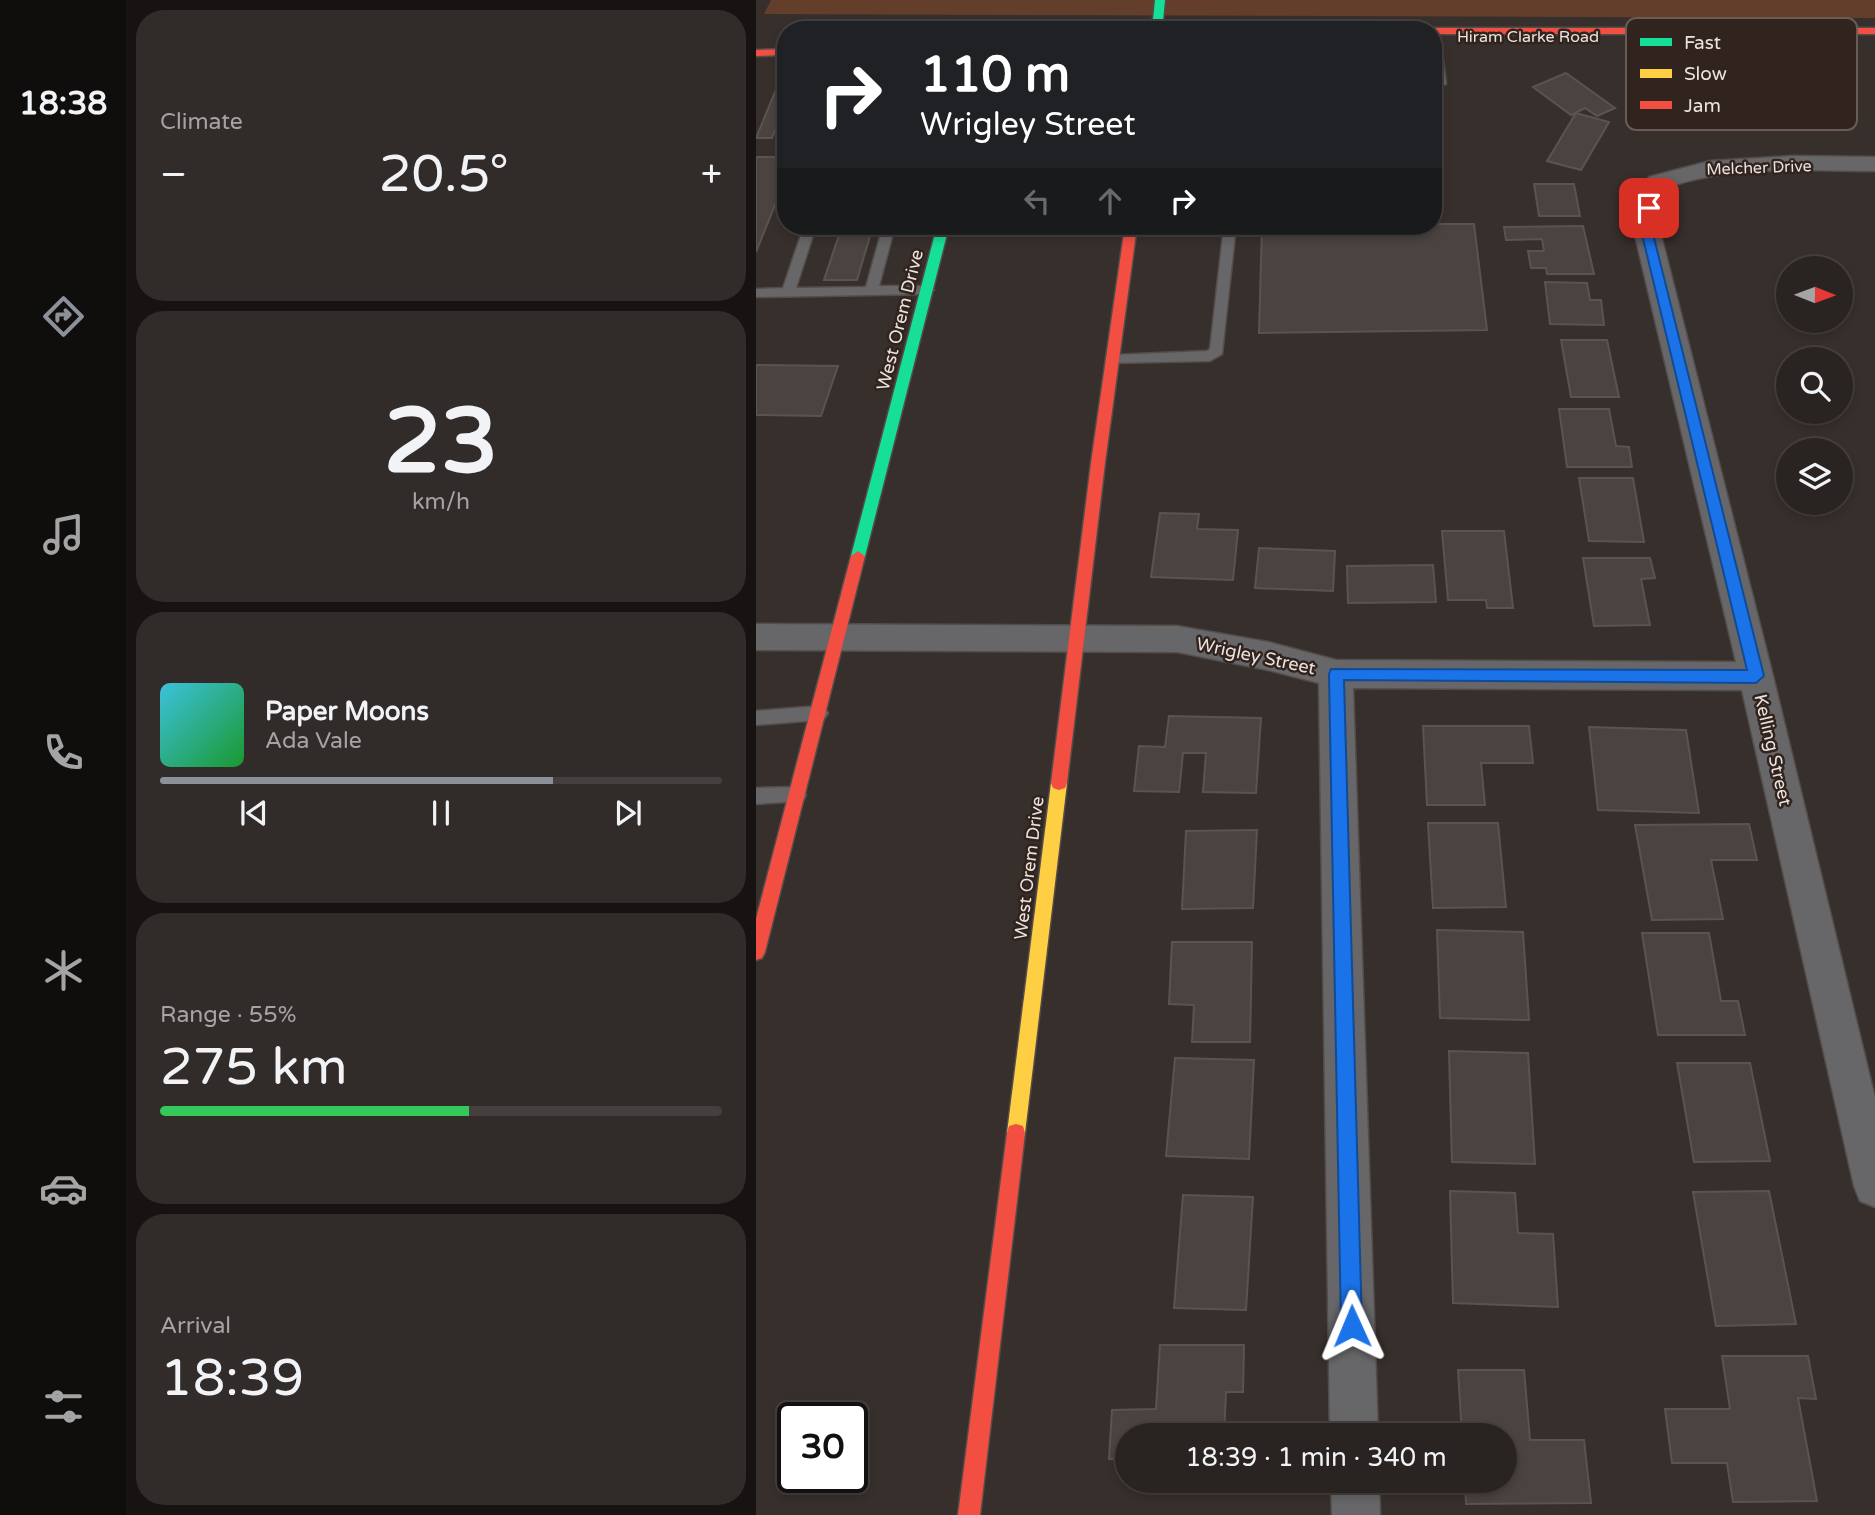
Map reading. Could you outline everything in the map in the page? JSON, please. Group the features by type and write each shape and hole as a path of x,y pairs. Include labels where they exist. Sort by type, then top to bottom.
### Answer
{"main road":[{"path":"1158,21 1160,0"},
{"path":"994,21 997,10"},
{"name":"Hiram Clarke Road","path":"1442,32 1484,36 1626,36"},
{"name":"Hiram Clarke Road","path":"1857,34 1875,32"},
{"path":"756,53 777,52"},
{"name":"West Orem Drive","path":"756,952 941,235"},
{"name":"West Orem Drive","path":"969,1515 1077,638 1130,235"}],"street":[{"name":"Melcher Drive","path":"1654,193 1658,182 1686,171 1716,166 1875,164"},
{"name":"Kelling Street","path":"1654,193 1645,222 1756,676 1875,1186"},
{"name":"Wrigley Street","path":"756,637 1177,639 1268,656 1336,674 1756,676"},
{"path":"1336,674 1354,1423"},
{"path":"1355,1493 1356,1515"}],"lane":[{"path":"788,292 807,235"},
{"path":"872,289 887,235"},
{"path":"1112,360 1210,356 1217,351 1229,235"},
{"path":"756,293 927,290"},
{"path":"756,718 819,713"},
{"path":"756,796 797,795"}],"shaded area":[{"path":"771,0 1875,0 1875,18 764,14"}],"building":[{"path":"1566,73 1615,108 1597,116 1585,108 1571,115 1533,87"},
{"path":"777,87 777,126 772,138 756,138"},
{"path":"1576,113 1609,122 1581,170 1547,161"},
{"path":"756,157 777,157 777,200 756,252"},
{"path":"1534,184 1574,184 1580,216 1539,216"},
{"path":"1442,224 1474,224 1487,330 1259,333 1262,235 1442,235"},
{"path":"1583,226 1594,274 1547,274 1546,268 1531,268 1528,251 1544,251 1542,239 1506,240 1504,227"},
{"path":"839,235 870,235 857,280 824,280"},
{"path":"1545,282 1587,283 1590,300 1601,300 1604,325 1550,324"},
{"path":"1561,340 1607,340 1619,397 1571,397"},
{"path":"756,365 838,366 821,416 756,415"},
{"path":"1559,409 1609,409 1616,446 1629,447 1632,467 1567,467"},
{"path":"1579,478 1633,478 1644,542 1589,541"},
{"path":"1160,513 1199,514 1197,529 1238,530 1233,580 1151,577"},
{"path":"1442,531 1504,531 1513,608 1487,608 1486,600 1448,600"},
{"path":"1259,548 1335,551 1333,591 1255,588"},
{"path":"1583,558 1650,558 1655,578 1641,579 1650,625 1594,626"},
{"path":"1433,565 1436,602 1348,603 1347,566"},
{"path":"1169,716 1261,718 1256,793 1203,792 1206,753 1183,753 1179,792 1134,791 1139,746 1165,747"},
{"path":"1423,726 1529,726 1533,763 1481,763 1485,805 1427,805"},
{"path":"1589,727 1686,730 1699,813 1598,810"},
{"path":"1428,823 1498,823 1506,907 1433,908"},
{"path":"1749,824 1757,860 1711,860 1723,919 1652,920 1635,825"},
{"path":"1257,830 1253,908 1182,909 1186,831"},
{"path":"1437,930 1523,932 1529,1020 1440,1018"},
{"path":"1642,933 1709,933 1721,1001 1738,1001 1745,1035 1658,1035"},
{"path":"1172,942 1252,942 1250,1042 1192,1042 1194,1005 1169,1004"},
{"path":"1449,1051 1528,1053 1535,1164 1452,1162"},
{"path":"1175,1058 1254,1060 1249,1159 1166,1156"},
{"path":"1677,1063 1750,1063 1770,1161 1694,1162"},
{"path":"1450,1191 1515,1193 1518,1233 1553,1234 1558,1307 1453,1303"},
{"path":"1769,1191 1796,1324 1716,1326 1693,1192"},
{"path":"1183,1195 1253,1197 1246,1310 1174,1308"},
{"path":"1160,1345 1244,1345 1243,1392 1226,1392 1225,1423 1115,1423 1115,1459 1109,1459 1112,1410 1156,1409"},
{"path":"1722,1356 1808,1356 1816,1399 1798,1398 1817,1501 1733,1502 1727,1463 1672,1463 1665,1409 1730,1409"},
{"path":"1458,1370 1524,1370 1530,1440 1584,1440 1591,1503 1466,1504 1466,1493 1517,1493 1517,1423 1461,1423"}],"traffic: fast":[{"path":"1158,21 1160,0"},
{"path":"858,556 941,235"}],"traffic: slow":[{"path":"1016,1133 1059,783"}],"traffic: jam":[{"path":"1442,31 1626,31"},
{"path":"1857,31 1875,31"},
{"path":"756,53 777,52"},
{"path":"1059,783 1098,463 1130,235"},
{"path":"756,952 858,556"},
{"path":"969,1515 1016,1133"}],"route":[{"path":"1352,1326 1336,674 1756,676 1645,222 1649,208"}]}
